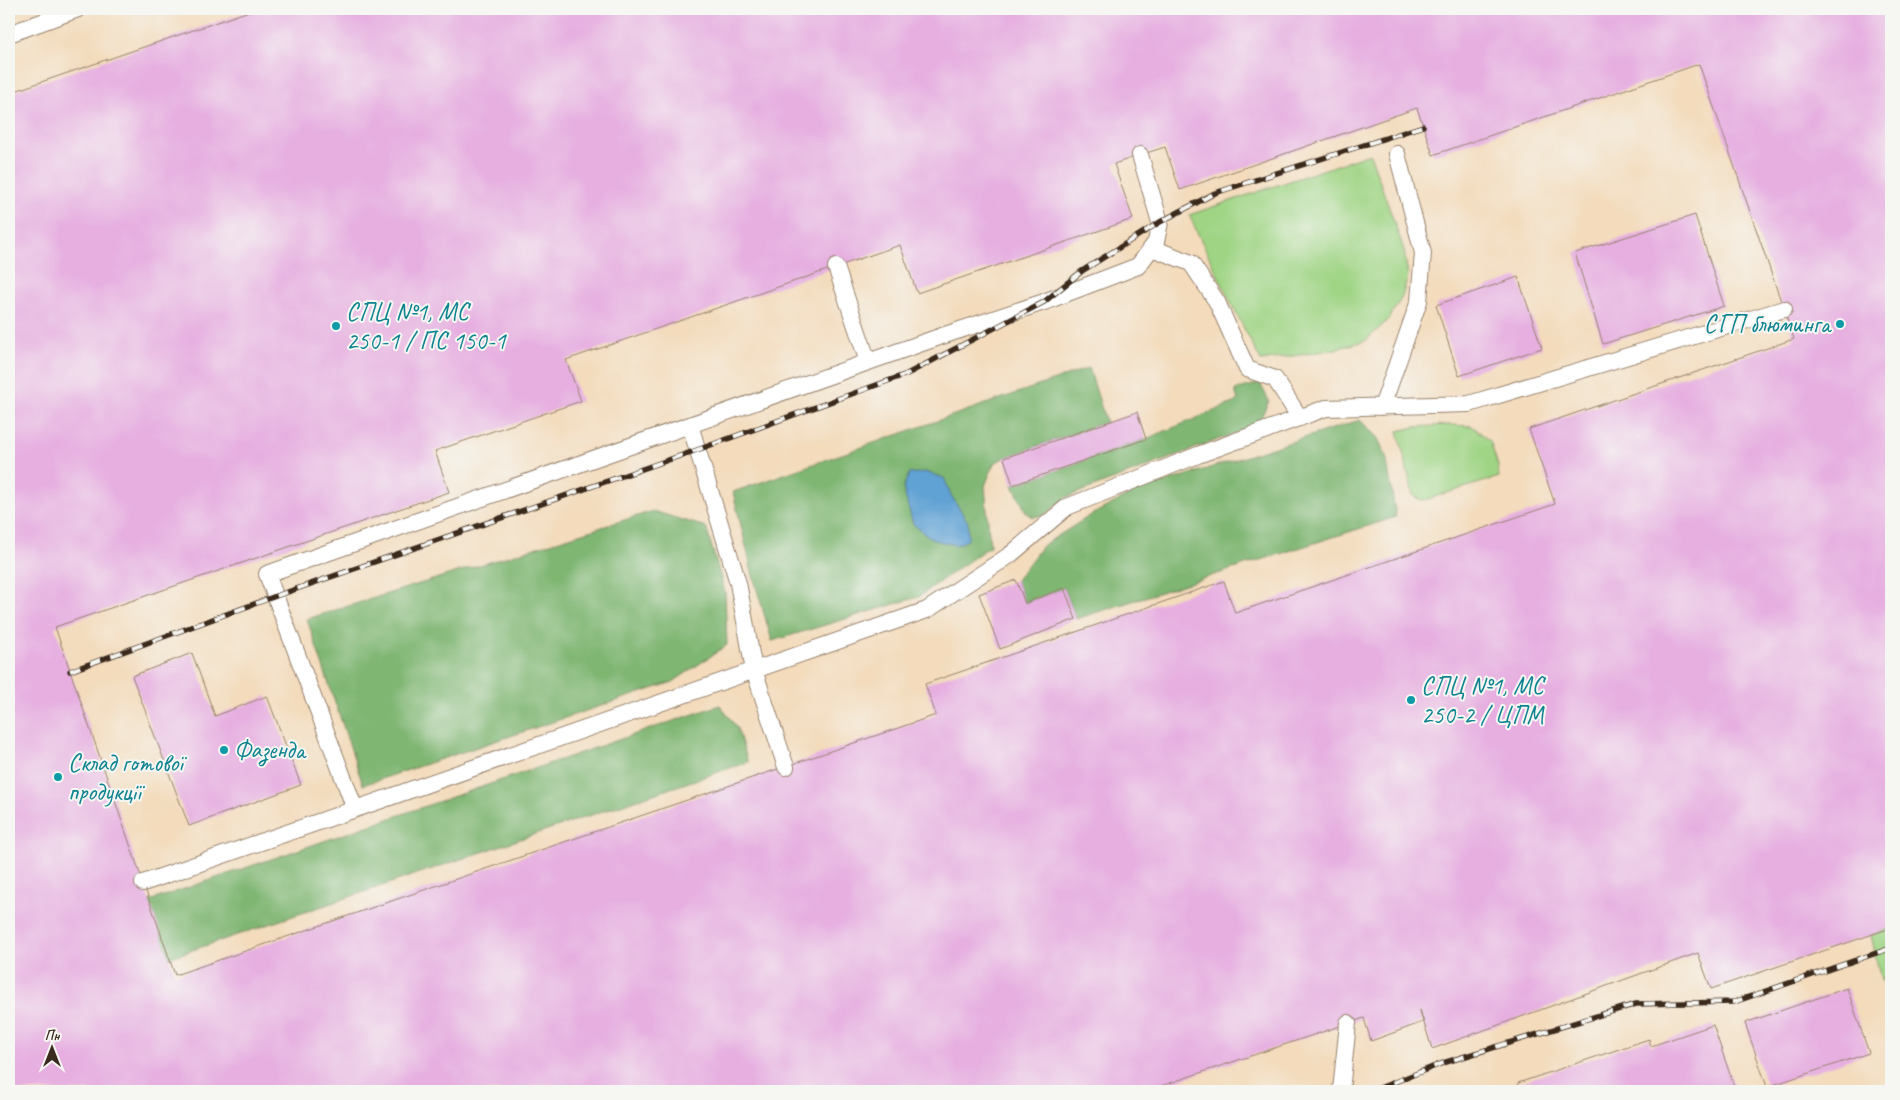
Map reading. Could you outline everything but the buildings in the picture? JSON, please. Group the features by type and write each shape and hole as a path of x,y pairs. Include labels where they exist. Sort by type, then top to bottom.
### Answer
{"lane":[{"path":"9,34 78,9"},
{"path":"1382,407 1419,301 1422,254 1397,154"},
{"path":"355,809 267,574 868,362 1044,302 1138,266 1156,242 1160,222 1140,155"},
{"path":"1152,248 1191,263 1217,302 1247,368 1275,380 1300,418"},
{"path":"836,267 868,362"},
{"path":"143,883 927,610 1010,555 1067,507 1198,455 1326,408 1469,404 1784,309"},
{"path":"690,425 738,583 754,670 786,767"},
{"path":"1341,1091 1348,1023"}],"green space":[{"path":"1370,154 1404,250 1408,276 1402,297 1387,321 1365,341 1331,350 1261,361 1189,215"},
{"path":"1089,368 1106,422 994,463 985,486 990,546 918,597 772,641 753,576 733,492"},
{"path":"1260,383 1269,401 1257,425 1067,497 1044,515 1033,517 1026,512 1013,485 1146,439 1238,401 1235,390"},
{"path":"1360,420 1377,437 1386,455 1396,517 1076,619 1064,588 1025,603 1016,580 1042,546 1091,515 1137,491"},
{"path":"1472,426 1490,441 1498,466 1499,477 1421,501 1413,495 1398,431 1415,427"},
{"path":"653,511 706,527 725,592 727,645 673,682 363,785 307,619"},
{"path":"720,705 737,728 748,762 169,958 149,901"},
{"path":"1891,928 1891,979 1881,981 1871,935"}],"water":[{"path":"925,472 944,478 952,497 968,522 968,540 956,545 933,540 913,524 903,488 909,474"}],"railway":[{"path":"70,671 276,596 697,450 907,374 1044,302 1082,271 1160,222 1215,193 1423,126"},
{"path":"1372,1091 1443,1063 1636,1004 1734,1002 1891,948"}],"place":[{"name":"СГП блюминга","path":"1840,324"},
{"name":"СПЦ №1, МС 250-1 / ПС 150-1","path":"336,326"},
{"name":"СПЦ №1, МС 250-2 / ЦПМ","path":"1411,700"},
{"name":"Фазенда","path":"224,750"},
{"name":"Склад готової продукції","path":"58,777"}]}
